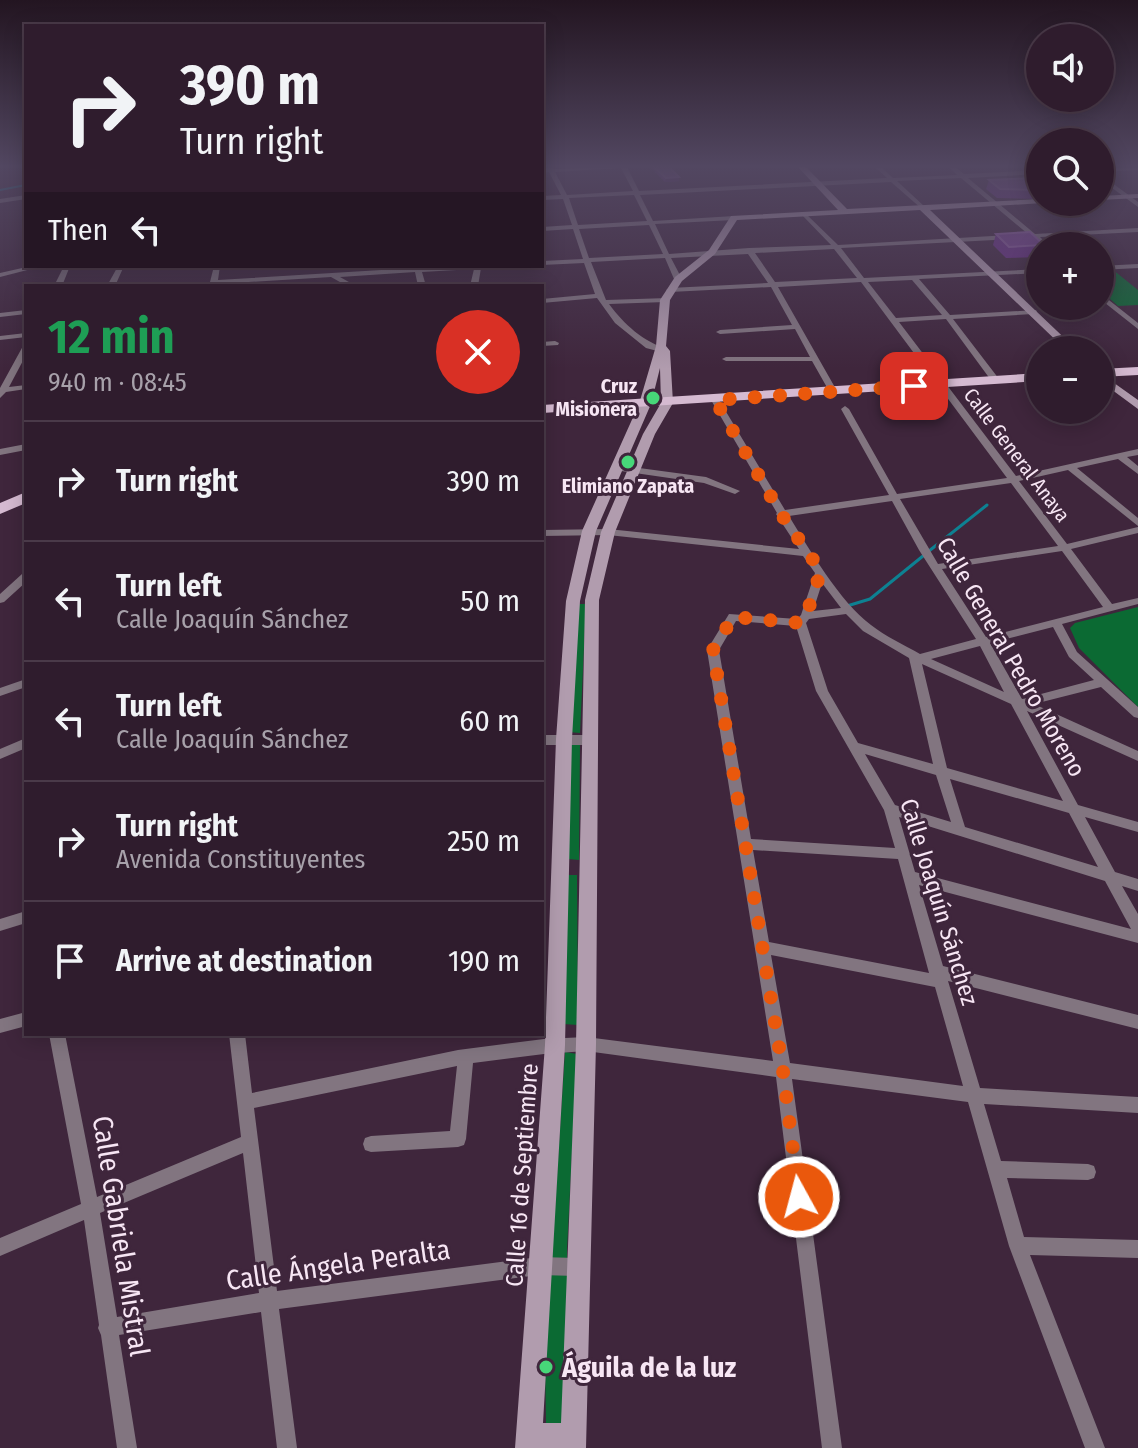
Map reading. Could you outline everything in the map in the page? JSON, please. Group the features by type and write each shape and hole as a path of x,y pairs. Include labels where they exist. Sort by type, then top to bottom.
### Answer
{"main road":[{"path":"1114,373 1138,371"},
{"path":"544,409 1026,378"},
{"path":"0,509 24,498"},
{"path":"0,517 24,506"}],"street":[{"path":"579,235 601,299 618,321 661,349"},
{"path":"656,235 678,279"},
{"path":"668,295 678,279 712,252 723,235"},
{"name":"Calle General Anaya","path":"825,235 894,320 1109,607"},
{"path":"952,235 1026,305"},
{"path":"544,263 1023,235"},
{"path":"749,250 774,286 833,391"},
{"path":"1114,267 1138,266"},
{"path":"0,275 31,268"},
{"path":"213,284 418,268"},
{"path":"544,301 1026,272"},
{"path":"332,275 348,284"},
{"path":"317,284 318,276"},
{"path":"913,277 948,317 996,381"},
{"name":"Calle 16 de Septiembre","path":"528,1442 555,1045 564,739 583,600 599,531 640,433 661,349 668,295"},
{"path":"1114,305 1133,319 1138,327"},
{"path":"0,315 24,312"},
{"path":"894,320 1026,312"},
{"path":"1041,320 1058,336"},
{"path":"720,332 798,327"},
{"path":"0,338 24,335"},
{"path":"544,344 555,343"},
{"name":"Calle 16 de Septiembre","path":"640,433 667,403 661,349"},
{"path":"1,393 24,352"},
{"path":"726,359 816,359"},
{"path":"1114,386 1138,406"},
{"path":"1,393 24,387"},
{"path":"715,400 806,553 848,610 867,628 917,657 1136,758"},
{"name":"Calle General Pedro Moreno","path":"845,409 930,559 1018,701 1138,928"},
{"path":"0,452 24,447"},
{"path":"781,514 893,495 1011,480 1138,452"},
{"path":"1120,456 1138,471"},
{"path":"1070,467 1138,523"},
{"path":"625,470 706,480 735,491"},
{"path":"930,559 1064,548 1138,530"},
{"path":"544,533 599,531 806,553"},
{"path":"803,620 821,571"},
{"path":"0,600 24,578"},
{"name":"Calle 16 de Septiembre","path":"573,1442 586,1044 588,740 583,600"},
{"path":"917,657 1138,601"},
{"path":"832,1448 783,1071 713,650 733,617 803,620 848,610"},
{"name":"Calle Joaquín Sánchez","path":"803,620 822,691 890,809 1018,1246 1095,1448"},
{"path":"1056,623 1073,654 1100,683 1138,714"},
{"path":"917,657 941,770 959,828"},
{"path":"1018,701 1100,683"},
{"path":"0,692 24,684"},
{"path":"544,740 588,740"},
{"path":"0,754 24,744"},
{"path":"852,746 1138,827"},
{"path":"890,809 1138,885"},
{"path":"746,844 902,854"},
{"path":"562,871 588,872"},
{"path":"908,876 1138,937"},
{"path":"0,925 24,918"},
{"path":"761,947 937,976 1138,1022"},
{"path":"0,1026 24,1020"},
{"name":"Calle Gabriela Mistral","path":"57,1036 91,1209 127,1448"},
{"path":"237,1036 287,1448"},
{"path":"245,1102 465,1059 555,1045 586,1044 972,1095 1138,1105"},
{"path":"371,1144 458,1139 465,1059"},
{"path":"0,1247 248,1142"},
{"path":"995,1169 1088,1172"},
{"path":"1018,1246 1138,1249"},
{"name":"Calle Ángela Peralta","path":"107,1328 269,1301 539,1266 577,1267"},
{"path":"528,1442 573,1442"}],"green space":[{"path":"1114,271 1138,290 1138,305 1118,306 1114,302"},
{"path":"579,604 586,604 580,733 569,732"},
{"path":"1138,607 1138,707 1079,648 1070,628 1075,623"},
{"path":"570,743 580,743 579,860 568,859"},
{"path":"568,875 577,875 578,1025 563,1024"},
{"path":"565,1052 577,1054 567,1249 570,1423 546,1423 545,1362"}],"building":[{"path":"997,235 1026,235 1026,246 1009,247"}],"waterway":[{"path":"929,551 987,505"},
{"path":"847,606 870,599 923,556"}],"place":[{"name":"Cruz Misionera","path":"653,398"},
{"name":"Elimiano Zapata","path":"628,462"},
{"name":"Águila de la luz","path":"546,1367"}],"route":[{"path":"799,1197 783,1071 713,650 733,617 800,623 806,616 821,571 781,514 715,400 914,386"}]}
